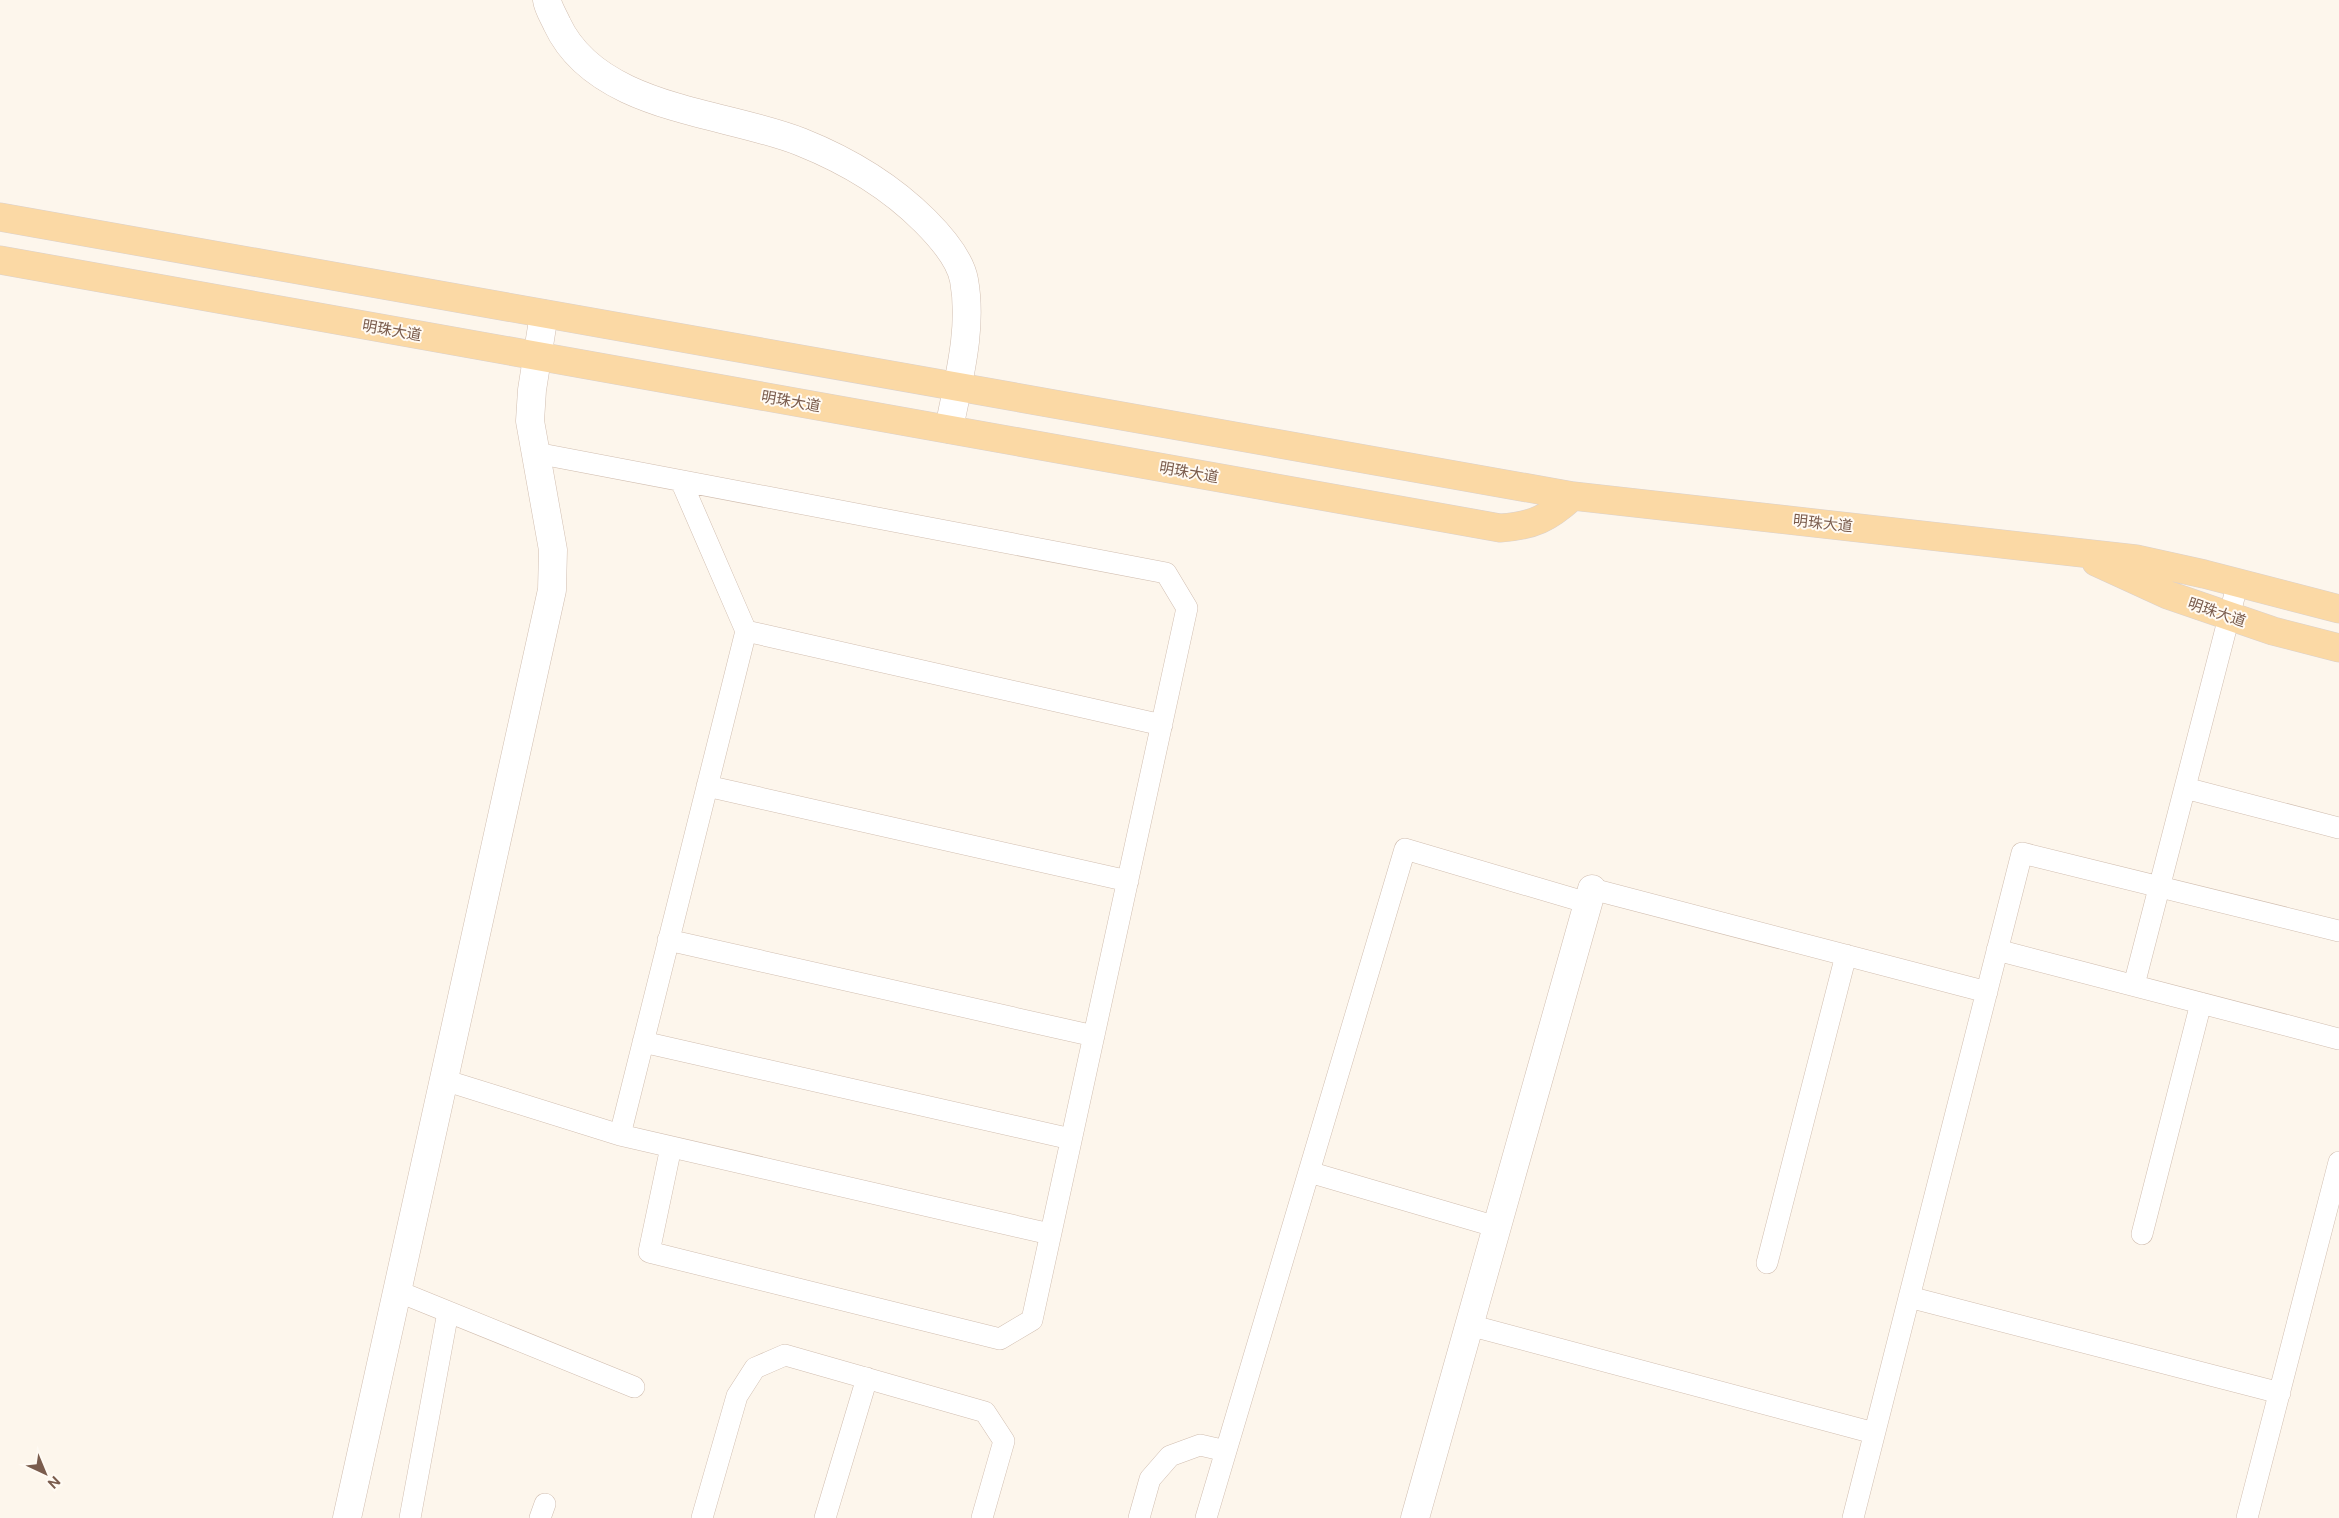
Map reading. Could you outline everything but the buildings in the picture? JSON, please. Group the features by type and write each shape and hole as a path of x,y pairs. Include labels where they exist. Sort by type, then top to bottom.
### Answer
{"main road":[{"name":"明珠大道","path":"0,218 1573,496 2072,550 2136,559 2238,582 2339,609"},
{"name":"明珠大道","path":"0,260 1500,528 1521,527 1539,521 1558,510 1573,496"},
{"name":"明珠大道","path":"2072,550 2168,595 2273,631 2339,648"}],"street":[{"path":"547,0 563,37 588,65 614,84 649,98 801,142 859,171 908,204 945,241 964,278 968,318 949,429"},
{"path":"348,1518 552,590 553,550 530,421 544,314"},
{"path":"1415,1518 1590,896"}],"lane":[{"path":"536,453 1166,573 1187,608 1032,1320 1000,1339 649,1252 671,1147"},
{"path":"620,1135 746,631 681,481"},
{"path":"2134,986 2238,582"},
{"path":"746,631 1162,725"},
{"path":"707,786 1128,881"},
{"path":"2185,788 2339,828"},
{"path":"1206,1518 1405,849 1590,896 1846,955 1987,992"},
{"path":"1853,1518 2022,853 2339,930"},
{"path":"668,940 1094,1036"},
{"path":"1998,950 2339,1039"},
{"path":"1767,1263 1846,955"},
{"path":"2142,1234 2201,1003"},
{"path":"643,1042 1071,1139"},
{"path":"444,1080 620,1135 1050,1234"},
{"path":"2247,1518 2334,1204 2339,1162"},
{"path":"1309,1172 1497,1227"},
{"path":"397,1291 634,1387"},
{"path":"1910,1297 2280,1394"},
{"path":"410,1518 448,1312"},
{"path":"1469,1325 1874,1433"},
{"path":"702,1518 737,1396 755,1368 785,1355 985,1412 1004,1441 982,1518"},
{"path":"825,1518 867,1378"},
{"path":"1139,1518 1150,1479 1170,1456 1200,1445 1226,1451"}]}
